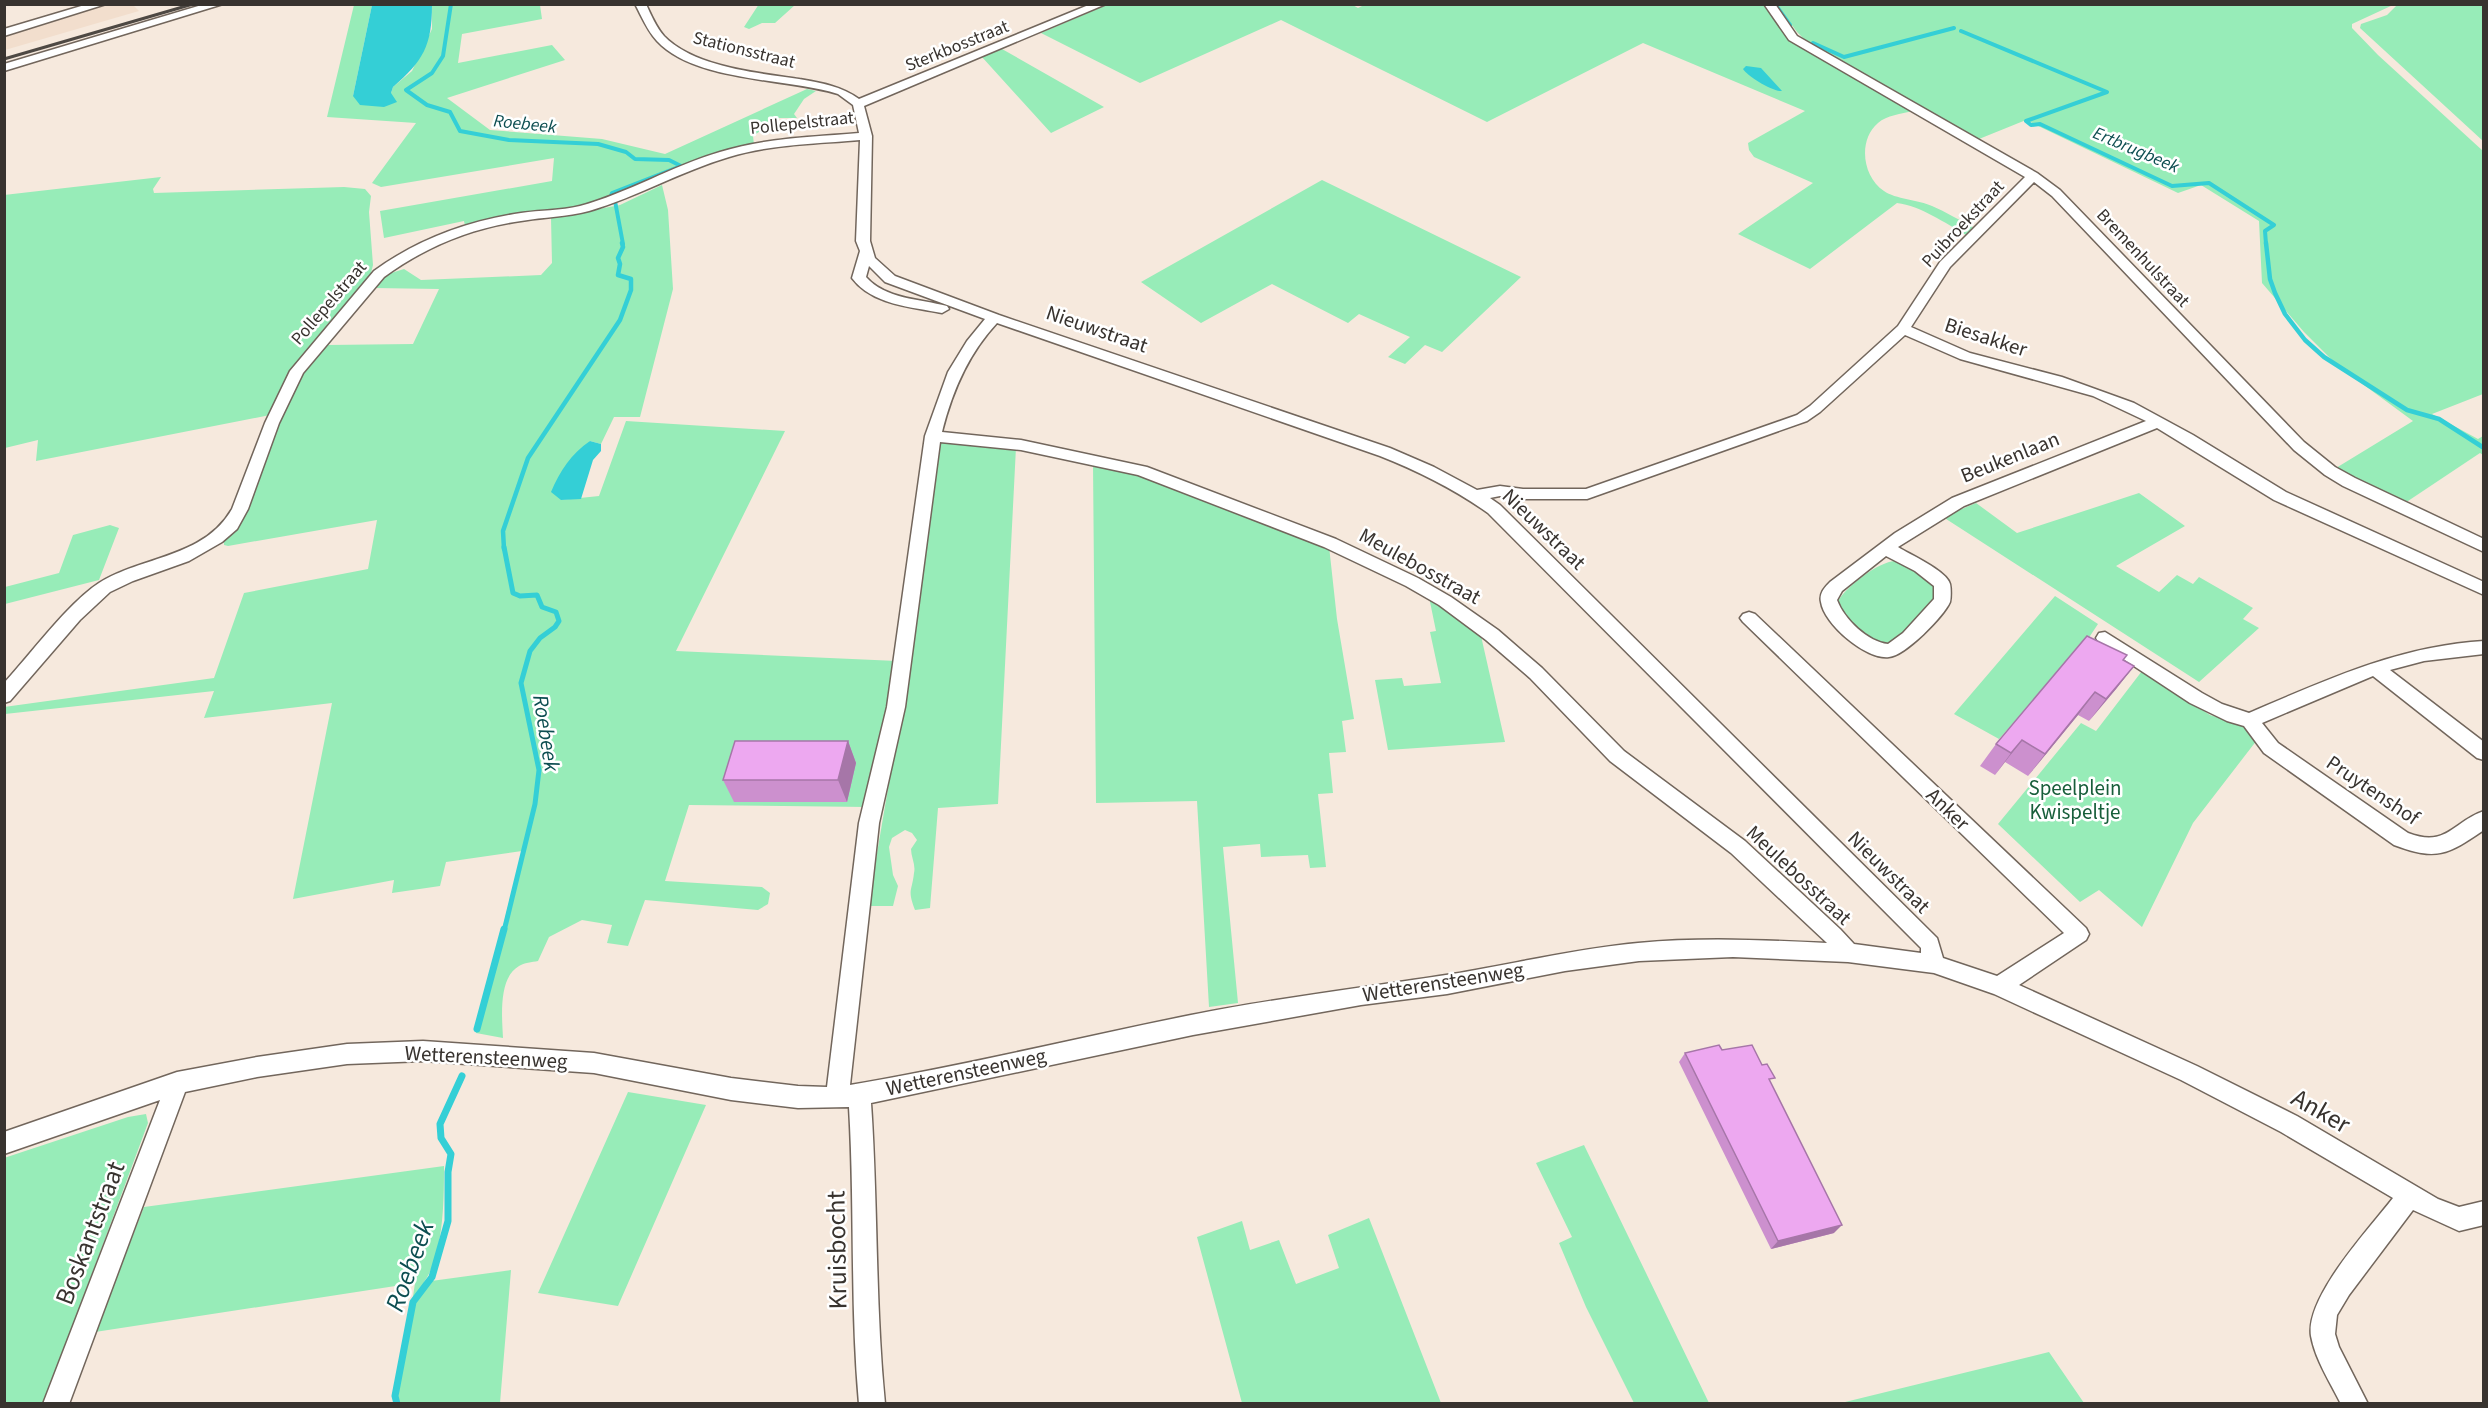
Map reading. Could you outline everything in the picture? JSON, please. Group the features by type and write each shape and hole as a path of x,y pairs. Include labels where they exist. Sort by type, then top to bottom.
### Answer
{"street":[{"path":"4,68 219,4"},
{"name":"Stationsstraat","path":"640,4 661,39 683,55 720,67 826,87 842,92 858,104"},
{"name":"Sterkbosstraat","path":"858,104 1101,4"},
{"name":"Bremenhulstraat","path":"1769,4 1793,38 2033,176 2056,193 2299,446 2330,471 2484,546"},
{"path":"4,33 95,6"},
{"name":"Nieuwstraat","path":"858,104 866,136 863,241 869,259 890,279 994,318 1386,452 1426,469 1476,496 1494,509 1930,944 1934,964"},
{"name":"Pollepelstraat","path":"4,696 74,616 104,588 126,577 183,557 216,538 231,525 240,509 272,423 297,371 379,274 394,262 439,238 466,228 581,209 612,200 743,149 866,136"},
{"name":"Puibroekstraat","path":"1903,328 1945,265 2033,176"},
{"name":"Nieuwstraat","path":"866,251 859,278 862,285 891,298 994,318"},
{"name":"Kruisbocht","path":"872,1404 867,1351 864,1171 848,1096 869,823 896,707 933,436 945,392 956,370 982,330 994,318"},
{"path":"1476,496 1500,491 1523,494 1587,494 1795,421 1815,409 1903,328"},
{"name":"Biesakker","path":"1903,328 1984,362 2057,380 2097,393 2158,422 2280,496 2484,589"},
{"name":"Beukenlaan","path":"1887,549 1921,567 1942,584 1942,601 1899,646 1889,651 1877,651 1830,611 1829,593 1887,549 1934,514 1958,502 2158,422"},
{"name":"Meulebosstraat","path":"933,436 1021,445 1142,471 1330,543 1413,582 1445,601 1492,635 1536,673 1617,756 1738,847 1833,935 1848,953"},
{"name":"Anker","path":"1749,618 2079,934 1999,986"},
{"path":"2104,638 2215,710 2238,719 2250,720 2391,663 2464,647 2484,647"},
{"path":"2375,669 2484,753"},
{"name":"Pruytenshof","path":"2250,720 2271,748 2401,839 2415,845 2442,847 2484,819"},
{"name":"Wetterensteenweg","path":"4,1143 177,1083 257,1067 346,1054 423,1051 594,1063 731,1089 798,1097 848,1096 1193,1025 1361,994 1447,984 1565,962 1639,952 1733,948 1848,953 1934,964"},
{"name":"Anker","path":"1934,964 1999,986 2231,1094 2289,1124 2431,1208 2459,1219 2484,1213"},
{"name":"Boskantstraat","path":"56,1404 177,1083"},
{"path":"2355,1404 2328,1351 2323,1334 2325,1311 2340,1286 2409,1196"}],"shaded area":[{"path":"110,4 133,5 139,11 5,50 5,37"}],"green space":[{"path":"759,4 795,5 775,23 762,23 749,29 744,27"},
{"path":"1109,4 1351,4 1358,8 1366,4 1764,5 1786,35 1913,111 1886,118 1878,123 1867,139 1865,158 1867,167 1877,184 1889,194 1932,206 1973,227 1966,235 1924,211 1897,203 1810,269 1738,234 1813,183 1754,157 1749,150 1748,143 1805,111 1643,43 1487,122 1281,20 1140,83 1041,33"},
{"path":"354,5 372,5 353,96 391,93 393,87 412,71 432,29 432,5 540,5 542,19 462,34 458,63 552,45 565,60 447,98 490,130 602,139 665,154 807,89 816,91 804,99 794,114 797,118 779,118 753,136 754,145 605,200 578,207 504,216 465,226 464,221 384,238 380,211 552,181 554,158 381,187 372,183 416,123 327,117"},
{"path":"1777,5 2393,5 2352,24 2352,28 2378,55 2483,151 2483,394 2432,414 2478,439 2483,436 2483,455 2480,453 2405,503 2370,488 2336,468 2413,421 2338,366 2304,332 2262,283 2259,221 2201,185 2178,193 2026,120 1979,139 1805,40"},
{"path":"2397,5 2483,5 2483,141 2360,28 2361,24 2387,15"},
{"path":"1002,49 1104,107 1051,133 982,57"},
{"path":"161,177 153,189 154,193 344,187 365,189 371,196 369,212 373,265 371,273 270,415 36,461 38,440 5,448 4,195"},
{"path":"1322,180 1521,277 1442,352 1425,345 1405,364 1388,357 1410,337 1359,314 1348,323 1272,284 1201,323 1141,282"},
{"path":"662,185 668,210 673,289 640,417 614,417 601,444 590,441 561,500 599,496 626,421 785,431 676,651 897,661 867,807 689,805 665,881 762,887 770,893 768,904 758,910 645,900 628,946 607,943 612,925 582,920 549,937 538,961 521,965 512,972 504,989 503,1038 476,1033 522,851 446,862 440,886 392,893 394,880 293,899 332,703 204,718 214,691 5,714 4,707 214,678 244,593 368,569 377,520 224,545 224,540 282,412 300,378 327,345 413,344 439,289 374,288 388,274 404,269 421,280 541,275 552,263 551,218 620,205"},
{"path":"937,441 1016,447 998,804 938,808 930,908 915,910 911,898 914,867 911,849 917,840 912,833 905,830 892,838 889,847 893,875 898,886 893,906 868,906 905,689"},
{"path":"1093,463 1146,476 1329,546 1337,619 1354,719 1342,721 1346,752 1329,753 1333,793 1318,794 1326,867 1310,868 1308,855 1261,857 1260,844 1223,847 1238,1003 1209,1007 1197,801 1096,803"},
{"path":"2139,493 2185,526 2116,566 2159,592 2177,575 2193,584 2199,577 2253,608 2243,619 2259,628 2199,682 1943,517 1976,503 2017,533"},
{"path":"110,525 119,528 99,580 5,604 5,587 59,573 73,535"},
{"path":"1897,561 1929,580 1936,600 1909,630 1891,643 1875,640 1861,631 1838,606 1838,601 1864,575 1882,565"},
{"path":"2055,596 2098,624 2090,636 1999,739 1954,714"},
{"path":"1429,597 1479,627 1505,742 1388,750 1375,680 1402,678 1404,686 1441,683 1430,632 1436,631"},
{"name":"Speelplein Kwispeltje","path":"2142,671 2210,715 2245,726 2257,740 2193,823 2142,927 2099,890 2080,902 1998,824 2081,723 2096,731"},
{"path":"628,1092 706,1105 618,1306 538,1293"},
{"path":"146,1114 148,1123 44,1403 5,1403 4,1158 128,1117"},
{"path":"1584,1145 1709,1403 1634,1403 1586,1307 1559,1243 1572,1237 1536,1163"},
{"path":"444,1166 442,1226 436,1257 424,1282 511,1270 500,1403 397,1403 415,1283 95,1332 144,1207"},
{"path":"1369,1218 1441,1403 1242,1403 1197,1237 1242,1221 1250,1250 1279,1240 1296,1284 1339,1268 1328,1235"},
{"path":"2049,1352 2084,1403 1841,1403"}],"water":[{"path":"372,5 432,5 430,31 424,52 412,69 393,87 391,93 397,102 384,107 360,105 353,96"},
{"path":"1746,66 1761,68 1782,91 1773,89 1755,79 1745,72 1743,69"},
{"path":"590,441 601,444 601,451 593,460 581,499 561,500 551,492 554,484 572,457"}],"building":[{"path":"2087,636 2127,655 2123,660 2134,666 2106,699 2095,692 2045,754 2022,740 2011,753 1996,744"},
{"path":"735,741 848,741 838,780 723,780"},
{"path":"1719,1045 1722,1050 1752,1045 1762,1065 1767,1064 1775,1078 1769,1079 1842,1225 1778,1241 1685,1053"}],"waterway":[{"name":"Roebeek","path":"451,4 443,56 432,73 406,90 427,105 450,112 460,131 509,140 598,144 626,152 635,159 669,160 681,166 612,193 611,196"},
{"name":"Ertbrugbeek","path":"1775,4 1790,25"},
{"path":"1813,43 1844,57 1954,28"},
{"name":"Ertbrugbeek","path":"1961,31 2107,92 2026,121 2031,125 2040,124 2172,186 2209,183 2274,225 2265,231 2266,244"},
{"name":"Roebeek","path":"615,201 623,244"},
{"name":"Roebeek","path":"504,549 503,531 528,458 620,320 631,290 631,279 618,275 620,264 618,258 623,247 622,243"},
{"name":"Ertbrugbeek","path":"2266,243 2270,279 2275,293 2285,314 2305,340 2324,357 2407,410 2439,419 2484,448"},
{"name":"Roebeek","path":"504,547 513,593 520,596 537,595 542,607 556,612 559,621 555,627 540,638 530,651 521,683 539,770 535,804 504,931"},
{"name":"Roebeek","path":"477,1029 504,929"},
{"name":"Roebeek","path":"397,1404 395,1396 413,1302 432,1277 448,1221 448,1172 451,1154 441,1138 440,1124 462,1076"}],"railway":[{"path":"4,59 193,4"}]}
